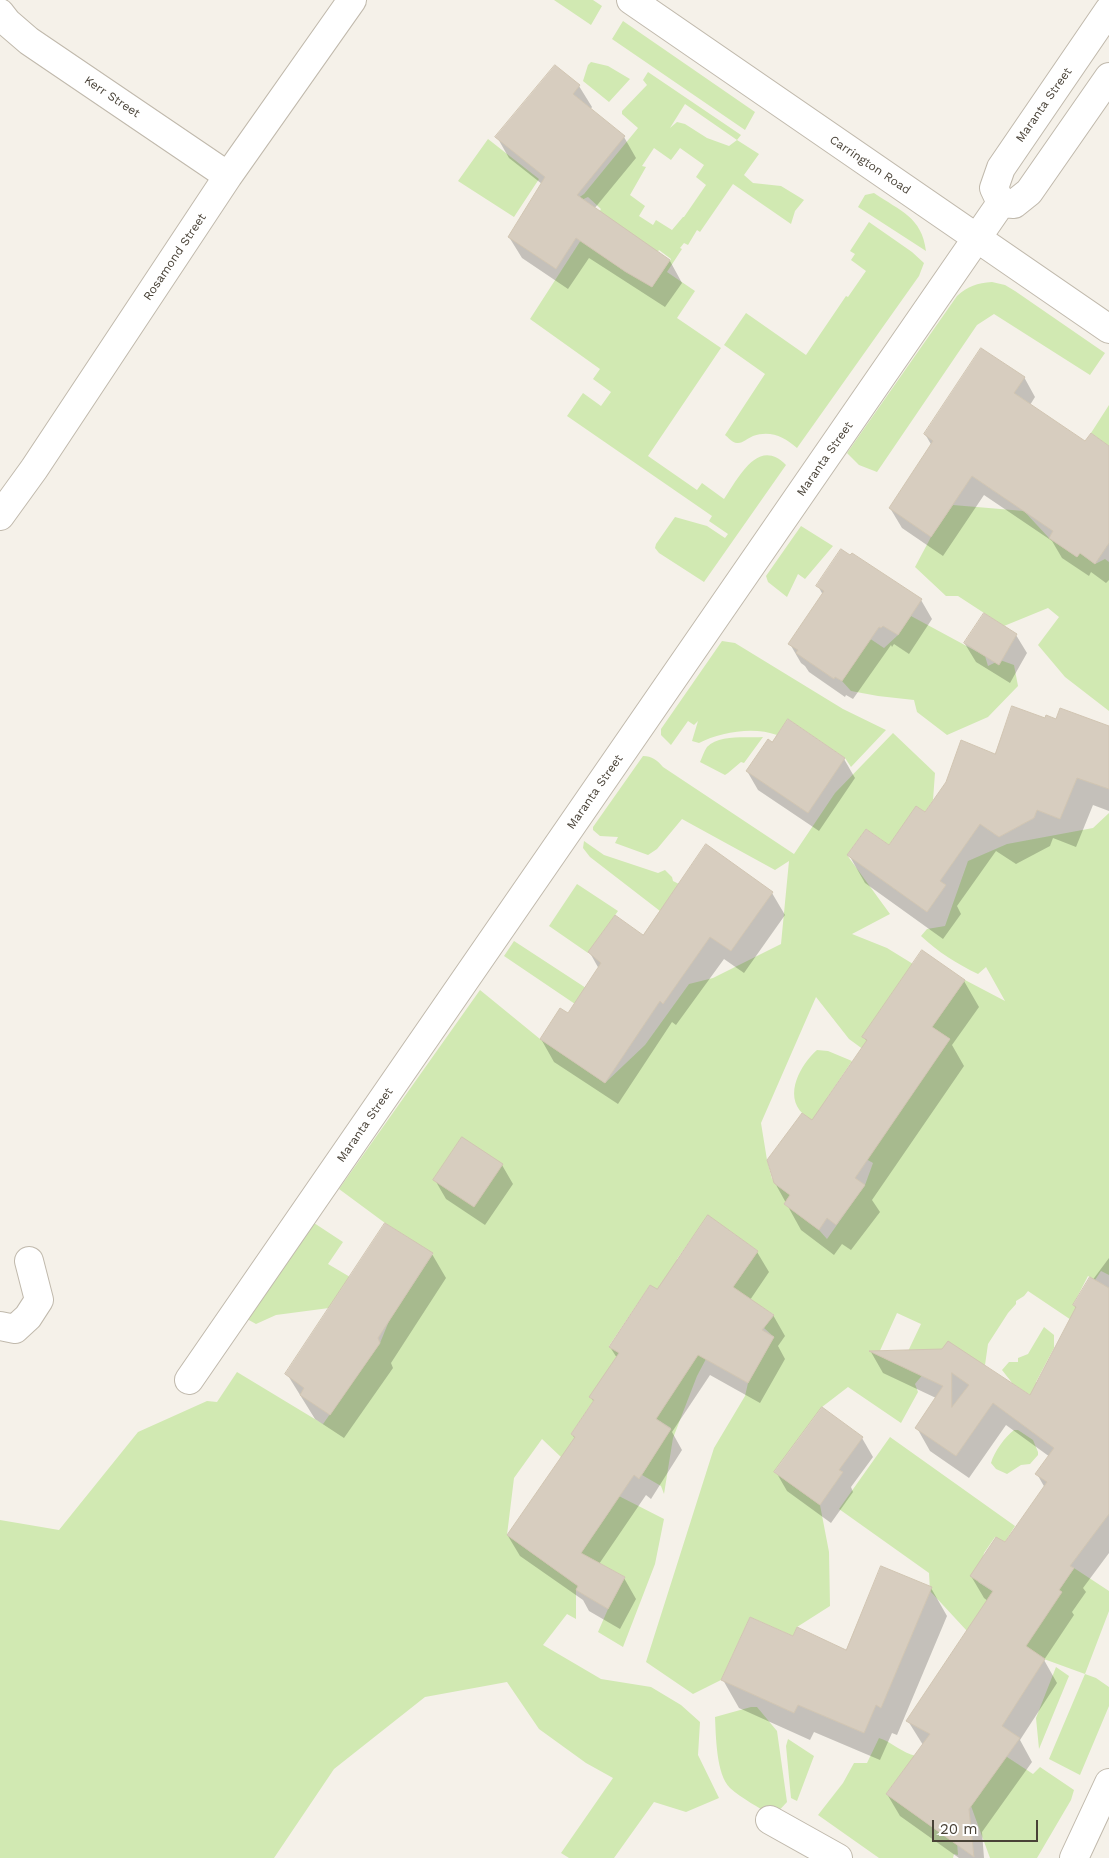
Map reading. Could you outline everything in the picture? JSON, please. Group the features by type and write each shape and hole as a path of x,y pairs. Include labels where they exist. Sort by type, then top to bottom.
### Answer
{"street":[{"name":"Rosamond Street","path":"0,516 228,176 352,0"},
{"name":"Carrington Road","path":"631,0 1109,329"},
{"name":"Maranta Street","path":"188,1380 978,239 1001,203 994,188 1000,168 1109,10"},
{"name":"Kerr Street","path":"0,13 7,22 29,41 228,176"},
{"path":"1001,203 1014,204 1029,192 1109,77"},
{"path":"0,1326 15,1329 28,1317 39,1300 29,1261"},
{"path":"1074,1858 1109,1784"},
{"path":"770,1820 838,1858"}],"green space":[{"path":"554,0 593,0 602,6 591,25"},
{"path":"623,21 755,112 745,130 612,39"},
{"path":"591,62 608,66 630,79 609,102 583,81 588,65"},
{"path":"648,72 741,135 737,140 759,154 744,175 753,183 781,186 804,200 795,211 791,224 733,184 700,232 697,230 688,245 684,243 680,248 682,249 667,272 695,291 677,318 721,348 648,456 697,490 702,483 724,499 742,472 758,458 766,455 776,457 786,465 704,582 659,553 655,548 656,544 675,517 707,526 725,538 728,534 709,521 712,516 567,416 583,393 601,406 611,392 593,379 600,369 530,319 601,209 588,197 564,208 584,194 638,128 622,114 622,111 647,85 643,80","holes":["685,104 737,140 729,146 707,138 685,124 677,122 670,128","654,148 671,160 680,148 704,165 696,177 706,185 684,217 672,230 656,220 653,225 639,216 645,206 630,195 646,167 642,166","646,244 626,272 595,250","659,250 671,259 652,287 639,278"]},
{"path":"488,139 539,179 514,217 458,181"},
{"path":"874,193 901,210 915,222 924,239 926,251 858,207 865,195"},
{"path":"869,222 912,252 924,263 919,276 797,448 782,438 771,434 753,436 740,443 732,441 725,435 765,374 724,345 746,313 806,355 846,296 848,297 866,271 851,260 855,254 850,251"},
{"path":"992,282 1005,285 1015,291 1105,353 1090,375 994,314 977,325 877,472 859,465 847,453 957,296 973,286"},
{"path":"1109,405 1109,446 1091,433"},
{"path":"953,505 1024,511 1049,538 1077,557 1080,553 1095,564 1105,559 1109,562 1109,711 1065,677 1038,645 1059,617 1048,608 1004,626 958,596 946,596 915,567 931,537"},
{"path":"801,526 833,546 805,579 798,574 787,597 768,582 766,576"},
{"path":"911,616 985,656 988,666 1000,660 1014,665 1018,686 988,717 947,735 917,712 914,700 851,691 842,681 857,659 850,653 863,634 884,648 898,635"},
{"path":"722,641 735,643 843,709 886,730 851,767 845,758 788,719 777,735 758,731 737,731 699,743 692,741 698,721 694,725 688,721 671,745 661,735 661,729"},
{"path":"893,733 935,773 933,800 925,812 916,807 889,845 866,829 847,855 890,914 852,934 887,948 913,964 901,1063 894,1072 849,1039 816,997 761,1123 772,1179 777,1182 776,1185 790,1195 784,1204 819,1230 827,1239 865,1185 873,1163 810,1120 797,1106 794,1098 794,1089 796,1080 805,1063 817,1050 828,1051 852,1061 827,1098 831,1102 908,1099 950,1039 932,1027 965,980 1005,1001 986,967 978,974 948,957 921,936 927,929 945,926 968,861 1007,844 1093,828 1109,813 1109,1275 1101,1271 1095,1280 1088,1276 1073,1305 1109,1327 1098,1338 1028,1291 1016,1301 1016,1304 988,1344 985,1365 933,1362 915,1384 918,1392 901,1423 848,1387 822,1407 774,1472 820,1505 829,1552 830,1606 797,1627 793,1636 750,1617 721,1680 693,1694 646,1662 714,1448 745,1396 748,1383 774,1337 764,1328 773,1314 760,1306 706,1359 697,1376 673,1438 664,1494 661,1486 642,1475 671,1428 619,1395 590,1397 594,1400 571,1434 586,1444 561,1457 542,1439 514,1478 507,1535 557,1571 576,1560 611,1509 611,1492 664,1519 655,1564 623,1647 598,1632 625,1577 593,1560 576,1590 576,1619 567,1614 543,1645 601,1679 651,1687 681,1705 700,1722 698,1755 719,1798 686,1812 654,1802 614,1858 569,1858 561,1853 613,1778 586,1763 539,1729 507,1682 425,1697 334,1769 274,1858 0,1858 0,1520 59,1530 138,1432 207,1401 217,1402 237,1372 323,1424 380,1343 389,1321 433,1254 385,1223 339,1189 480,990 540,1039 605,1083 645,1045 689,984 713,978 781,944 789,861 775,870 682,819 657,849 648,855 615,843 618,837 600,836 593,830 593,827 643,756 659,762 663,767 794,854 835,793","holes":["708,1216 758,1251 728,1294 677,1259","650,1285 675,1390 609,1346","897,1313 921,1324 901,1366 878,1355"]},
{"path":"763,737 744,763 741,762 725,775 700,762 707,747 719,740 726,738"},
{"path":"584,841 604,855 658,873 665,870 672,877 673,881 679,884 660,911 590,857 583,848"},
{"path":"577,884 618,911 588,953 549,926"},
{"path":"514,941 586,988 575,1004 504,956"},
{"path":"314,1223 343,1242 328,1264 350,1277 329,1308 276,1315 256,1324 247,1319"},
{"path":"1044,1327 1054,1335 1054,1348 1036,1382 1066,1397 1059,1413 1013,1384 1002,1370 1009,1362 1018,1362 1018,1358 1028,1354"},
{"path":"1014,1430 1018,1430 1033,1440 1038,1455 1030,1464 1021,1465 1007,1474 996,1469 991,1463 1000,1445"},
{"path":"890,1437 1015,1526 1005,1542 995,1537 984,1553 978,1582 1029,1615 1061,1592 1059,1590 1074,1568 1109,1591 1109,1611 1085,1674 967,1631 930,1591 929,1573 839,1509"},
{"path":"1056,1667 1069,1676 1039,1749 1036,1718"},
{"path":"1085,1674 1096,1678 1109,1687 1109,1706 1080,1775 1049,1759"},
{"path":"757,1707 777,1731 787,1802 773,1817 730,1788 725,1782 719,1764 715,1717"},
{"path":"879,1738 916,1756 923,1781 904,1770 886,1794 938,1831 944,1824 956,1828 958,1855 954,1854 953,1858 879,1858 818,1815 843,1783 854,1763 867,1763"},
{"path":"788,1739 814,1756 797,1801 791,1798 786,1746"},
{"path":"1004,1755 1033,1774 1040,1767 1074,1790 1071,1800 1037,1858 990,1858 971,1806 982,1791 972,1784"}],"building":[{"path":"555,65 580,85 573,94 625,136 577,195 670,260 652,287 576,238 556,269 508,237 545,177 495,137"},
{"path":"981,348 1025,377 1014,393 1085,441 1091,433 1109,446 1109,543 1095,564 1080,553 1077,557 1049,538 1053,531 972,476 931,537 889,508 933,441 924,434"},
{"path":"841,549 850,555 852,553 922,599 898,635 883,626 879,627 842,681 835,677 834,679 796,653 798,650 788,644 824,591 816,586"},
{"path":"984,613 1017,634 999,665 964,643"},
{"path":"1012,706 1045,718 1046,715 1056,719 1060,708 1109,726 1109,789 1077,778 1060,819 1037,810 1034,818 999,837 980,824 940,881 946,885 927,912 847,855 866,829 889,845 916,806 925,812 946,782 961,740 995,754"},
{"path":"788,719 845,758 808,813 746,771 768,739 772,742"},
{"path":"706,844 773,892 731,951 710,937 663,1004 660,1001 605,1083 540,1039 560,1008 568,1013 601,963 588,952 615,915 643,935"},
{"path":"922,950 965,980 932,1027 950,1039 855,1178 865,1185 836,1225 827,1218 819,1230 784,1204 790,1195 774,1183 767,1160 802,1113 812,1120 867,1040 862,1037"},
{"path":"462,1137 503,1164 474,1207 433,1180"},
{"path":"708,1215 758,1251 733,1287 774,1315 762,1330 774,1337 748,1383 698,1355 656,1419 671,1429 639,1479 634,1475 581,1553 625,1577 608,1609 576,1590 578,1586 507,1535 575,1437 571,1434 594,1400 589,1397 619,1353 609,1347 650,1285 657,1289"},
{"path":"385,1223 433,1253 378,1338 380,1343 330,1415 300,1395 304,1388 285,1374"},
{"path":"1090,1277 1109,1288 1109,1514 1070,1566 1074,1568 1059,1590 1062,1592 1026,1646 1045,1659 1002,1726 1020,1738 969,1809 974,1857 886,1794 930,1734 906,1721 993,1591 970,1576 996,1537 1005,1542 1047,1482 1035,1474 1054,1448 993,1403 956,1456 915,1428 943,1386 869,1351 942,1349 948,1341 1030,1395 1076,1307 1073,1305","holes":["952,1373 969,1385 952,1407"]},
{"path":"822,1407 863,1437 839,1470 843,1472 820,1505 774,1472"},
{"path":"881,1566 932,1587 881,1708 876,1705 864,1733 798,1705 794,1713 721,1680 750,1617 793,1636 797,1627 846,1650"}]}
